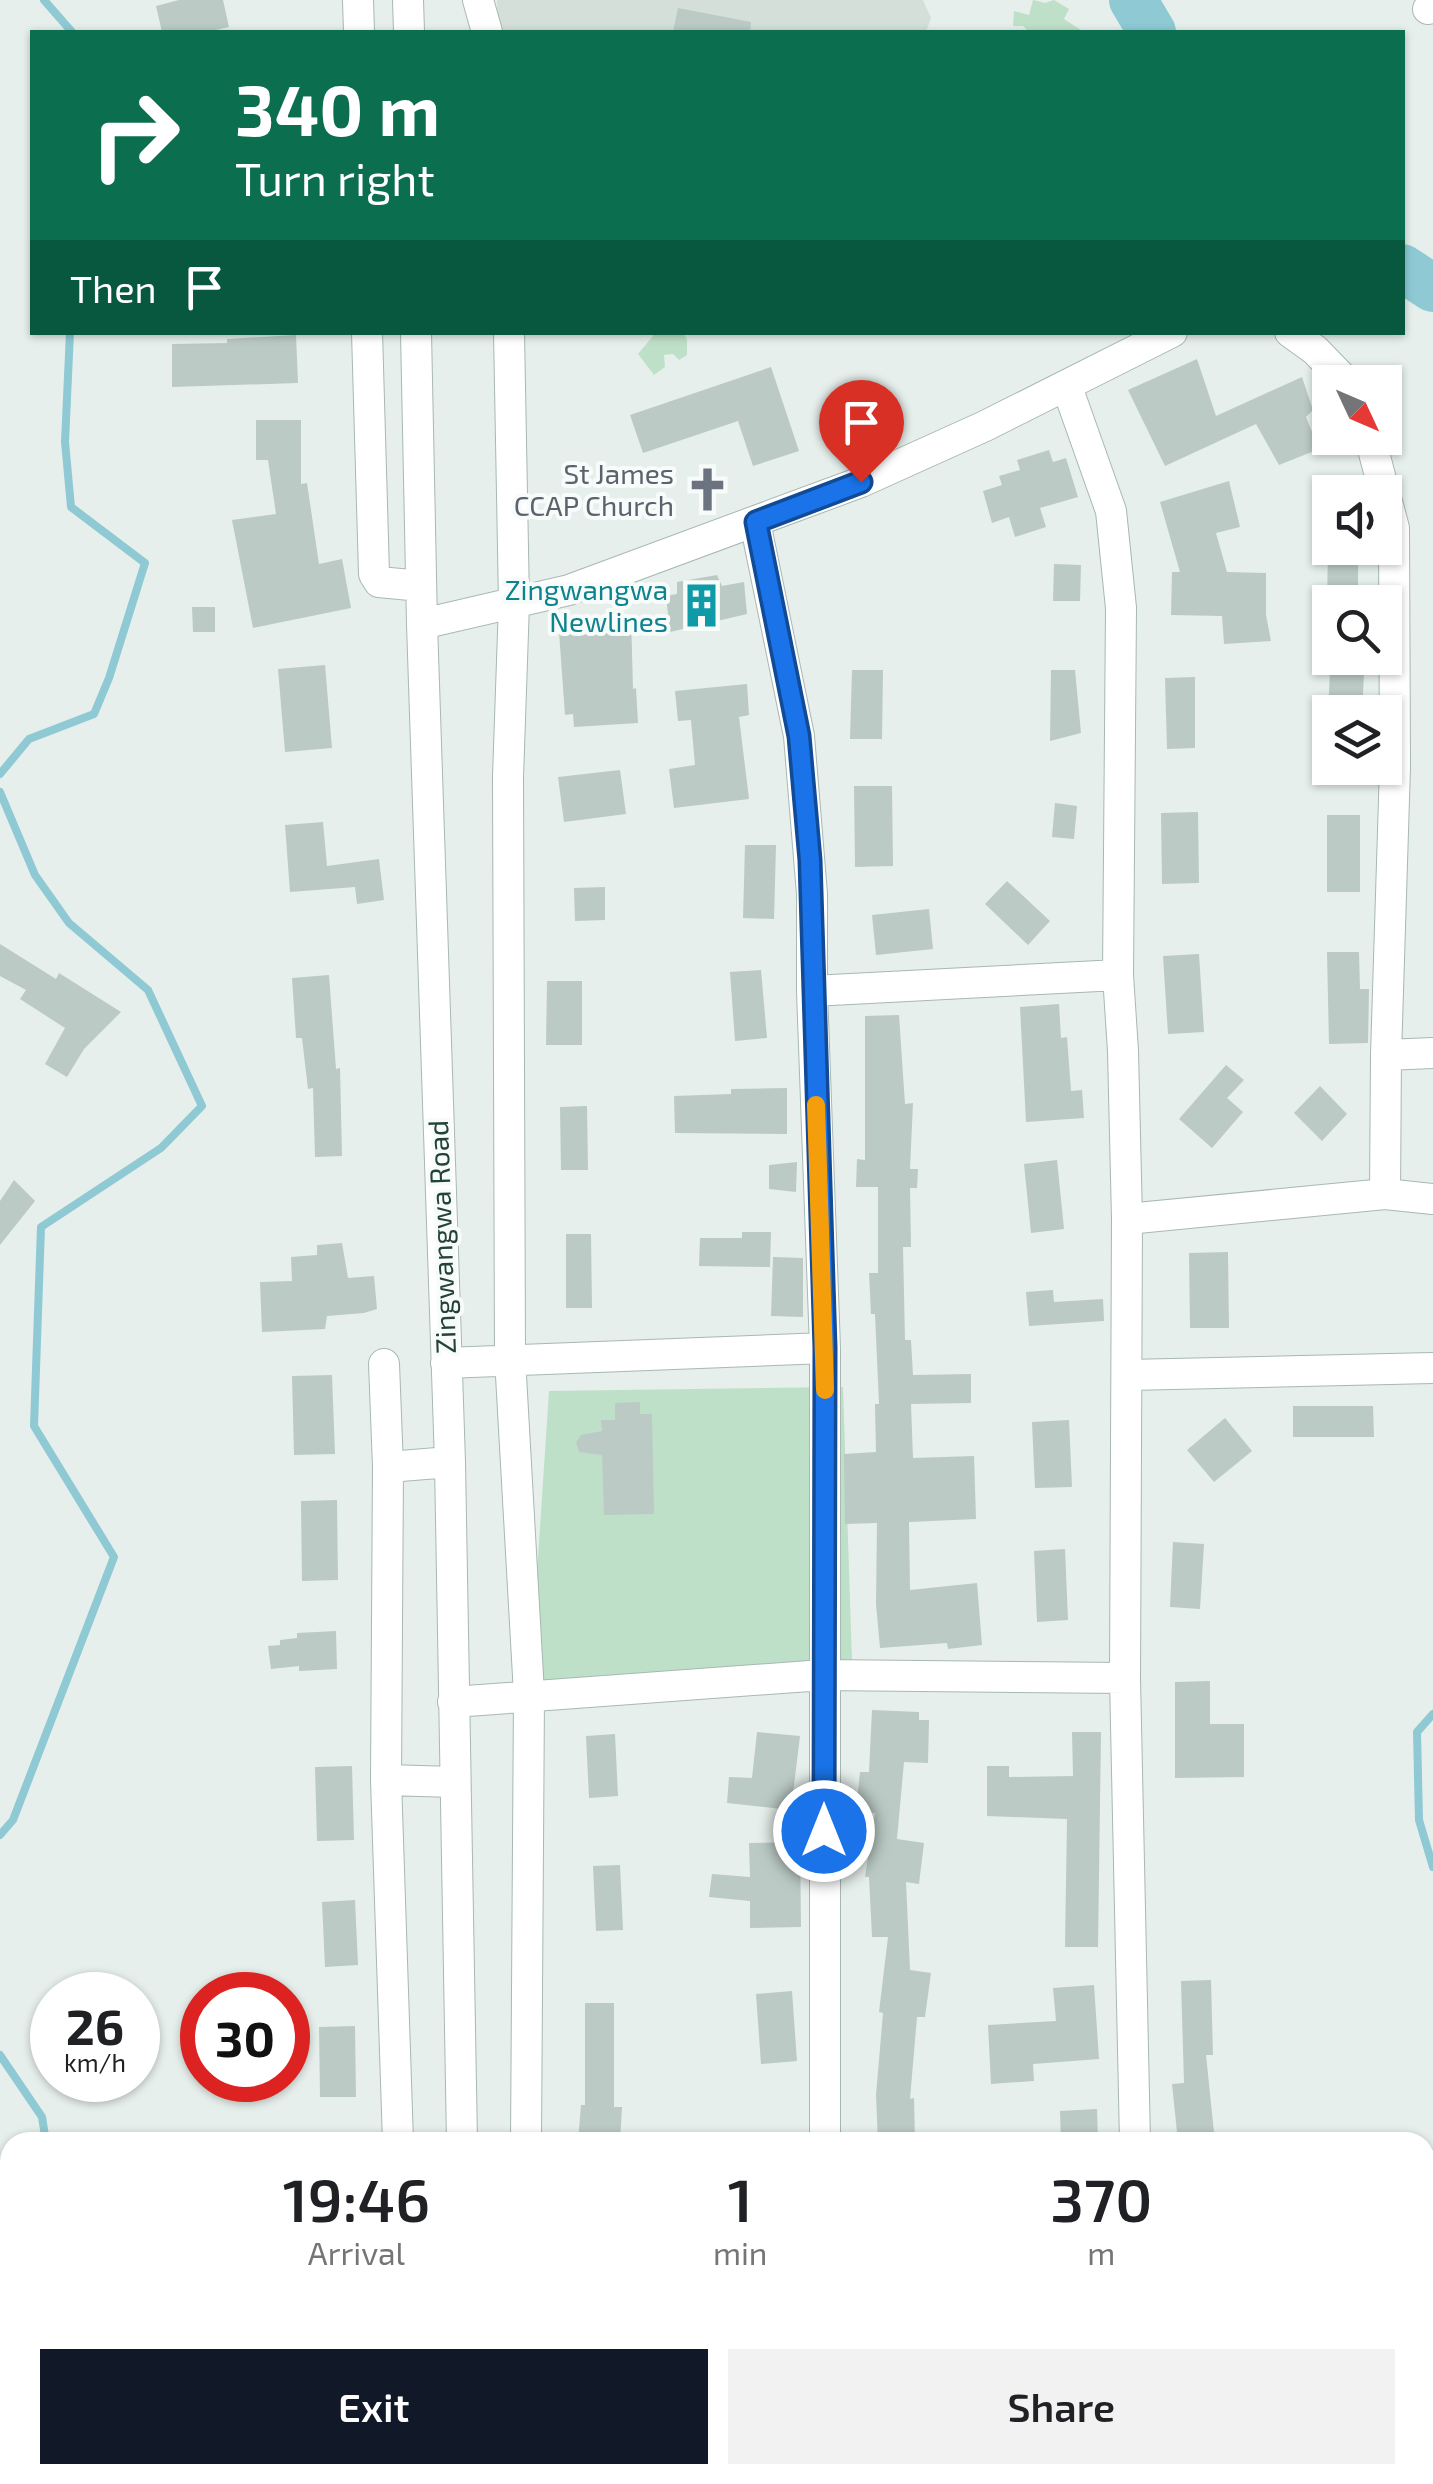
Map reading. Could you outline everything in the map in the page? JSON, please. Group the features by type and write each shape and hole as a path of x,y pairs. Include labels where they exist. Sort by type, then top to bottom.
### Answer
{"street":[{"path":"358,0 359,30"},
{"path":"408,0 409,30"},
{"path":"478,0 486,30"},
{"path":"367,335 374,574 379,582 390,586 421,586"},
{"name":"Zingwangwa Road","path":"416,335 450,1462 462,2132"},
{"path":"509,335 514,603 508,777 510,1358 529,1694 526,2132"},
{"path":"422,624 569,590 861,482 1068,387 1166,335"},
{"path":"1294,335 1330,365"},
{"path":"1068,387 1111,511 1121,608 1118,976 1124,1051 1127,1219 1126,1678 1135,2132"},
{"path":"1375,455 1394,528 1395,767 1385,1194"},
{"path":"756,522 799,736 810,860 825,1348 825,2132"},
{"path":"812,991 1118,976"},
{"path":"1386,1054 1433,1053"},
{"path":"1127,1219 1385,1194 1433,1199"},
{"path":"446,1363 825,1348"},
{"path":"384,1364 388,1468 386,1780 398,2132"},
{"path":"1128,1375 1433,1368"},
{"path":"388,1468 450,1462"},
{"path":"453,1702 824,1675 1126,1678"},
{"path":"386,1780 454,1782"}],"shaded area":[{"path":"497,0 923,0 931,18 927,30 498,30"}],"green space":[{"path":"1033,0 1054,0 1069,9 1064,19 1081,30 1027,30 1013,26 1014,11 1029,15"},
{"path":"684,335 687,339 687,355 679,360 673,354 664,355 665,367 654,375 638,354 653,336"},
{"path":"843,1387 853,1691 529,1694 549,1391"}],"building":[{"path":"179,0 223,0 229,27 162,30 156,6"},
{"path":"678,8 751,22 750,30 673,30"},
{"path":"296,335 298,383 172,387 172,344"},
{"path":"1197,359 1216,416 1302,377 1312,407 1306,417 1312,432 1312,452 1279,465 1256,424 1165,466 1128,390"},
{"path":"771,367 799,451 753,466 738,421 643,453 630,415"},
{"path":"256,420 301,420 301,484 307,483 319,564 342,559 351,608 253,628 232,520 276,514 268,460 256,460"},
{"path":"1049,450 1053,462 1066,458 1078,497 1040,508 1046,527 1015,537 1009,517 992,523 983,491 1002,485 999,476 1020,470 1017,460"},
{"path":"1229,481 1240,527 1216,533 1227,572 1266,573 1266,615 1271,641 1224,644 1222,616 1171,615 1172,572 1180,572 1160,502"},
{"path":"1054,564 1081,565 1080,601 1053,601"},
{"path":"1328,565 1358,565 1358,585 1327,585"},
{"name":"Zingwangwa Newlines","path":"717,575 722,586 744,582 747,614 670,632 666,596 677,594 677,582"},
{"path":"192,607 215,607 215,632 193,632"},
{"path":"631,616 638,723 574,727 573,714 565,715 559,632 586,630 585,619"},
{"path":"325,665 332,748 285,752 278,669"},
{"path":"852,670 883,670 882,739 850,739"},
{"path":"1051,670 1075,670 1081,733 1050,741"},
{"path":"1330,675 1364,675 1363,695 1329,695"},
{"path":"1195,677 1195,748 1167,749 1165,678"},
{"path":"747,684 749,715 739,717 749,799 674,808 669,769 695,765 691,720 678,721 675,691"},
{"path":"620,770 626,814 564,822 558,777"},
{"path":"854,786 892,786 893,866 855,867"},
{"path":"1055,803 1077,806 1074,839 1052,837"},
{"path":"1198,812 1199,883 1162,884 1161,813"},
{"path":"1327,815 1360,815 1360,892 1327,892"},
{"path":"323,822 327,866 379,859 384,900 357,904 355,887 290,892 285,825"},
{"path":"745,845 776,845 774,919 743,918"},
{"path":"1007,881 1050,921 1028,945 985,904"},
{"path":"605,887 605,920 575,921 574,888"},
{"path":"929,909 933,949 876,955 872,915"},
{"path":"0,944 56,979 59,973 121,1012 84,1049 67,1077 45,1064 65,1028 20,999 26,990 0,976"},
{"path":"1327,952 1359,952 1360,989 1369,989 1368,1043 1329,1044"},
{"path":"1199,954 1204,1032 1168,1034 1163,956"},
{"path":"761,970 767,1038 735,1041 730,972"},
{"path":"329,975 336,1069 340,1068 342,1156 315,1157 313,1088 308,1089 302,1038 296,1038 292,978"},
{"path":"547,981 582,981 582,1045 546,1045"},
{"path":"1059,1004 1061,1038 1067,1037 1071,1091 1082,1090 1084,1118 1026,1122 1020,1007"},
{"path":"899,1015 905,1104 913,1103 910,1169 918,1169 917,1188 910,1188 911,1247 903,1247 905,1340 911,1340 913,1375 971,1374 971,1403 911,1404 913,1458 974,1456 976,1519 909,1522 910,1590 977,1583 982,1645 948,1649 947,1643 880,1648 877,1523 845,1524 844,1454 876,1452 875,1404 879,1404 869,1273 878,1273 878,1187 856,1187 857,1159 865,1160 865,1016"},
{"path":"1226,1065 1244,1080 1227,1098 1243,1112 1212,1148 1179,1119"},
{"path":"1320,1086 1347,1114 1322,1141 1294,1113"},
{"path":"787,1088 787,1134 675,1133 674,1096"},
{"path":"587,1106 588,1170 561,1170 560,1107"},
{"path":"1057,1160 1064,1229 1031,1233 1024,1164"},
{"path":"797,1162 796,1192 769,1189 769,1165"},
{"path":"14,1180 35,1201 0,1245 0,1201"},
{"path":"742,1232 771,1232 770,1267 699,1266 700,1238 742,1238"},
{"path":"566,1234 591,1234 592,1308 566,1308"},
{"path":"342,1243 348,1278 374,1276 377,1309 327,1316 325,1329 262,1332 260,1282 292,1281 291,1257 317,1255 317,1245"},
{"path":"1228,1252 1229,1328 1190,1328 1189,1253"},
{"path":"773,1257 803,1258 803,1317 771,1316"},
{"path":"1053,1290 1054,1302 1103,1299 1104,1321 1029,1326 1026,1292"},
{"path":"332,1375 335,1454 294,1455 292,1376"},
{"path":"640,1402 640,1414 652,1414 654,1514 604,1515 602,1455 579,1452 576,1442 581,1435 602,1431 601,1420 615,1420 615,1403"},
{"path":"1293,1406 1373,1406 1374,1437 1293,1437"},
{"path":"1225,1418 1252,1451 1214,1482 1187,1450"},
{"path":"1069,1420 1072,1487 1035,1488 1032,1422"},
{"path":"337,1500 338,1580 302,1581 301,1501"},
{"path":"1173,1542 1204,1544 1200,1609 1170,1607"},
{"path":"1065,1549 1068,1620 1037,1622 1034,1551"},
{"path":"336,1631 337,1669 271,1669 268,1646 297,1638 297,1633"},
{"path":"1210,1681 1210,1724 1244,1724 1244,1777 1175,1778 1175,1682"},
{"path":"872,1710 919,1712 919,1720 929,1720 928,1763 904,1762 897,1839 924,1843 919,1884 906,1882 910,1970 931,1973 925,2017 917,2017 910,2099 914,2098 915,2132 878,2132 876,2095 883,2013 879,2012 888,1937 872,1937 869,1877 865,1877 875,1813 856,1811 860,1772 869,1772"},
{"path":"757,1732 800,1736 791,1810 727,1803 729,1777 752,1778"},
{"path":"1072,1732 1101,1732 1098,1947 1065,1947 1067,1819 987,1816 987,1766 1009,1766 1009,1777 1073,1776"},
{"path":"615,1734 618,1796 589,1798 586,1736"},
{"path":"352,1766 354,1840 317,1841 315,1767"},
{"path":"800,1842 801,1927 750,1928 750,1901 709,1897 712,1874 750,1877 749,1843"},
{"path":"620,1865 623,1930 596,1931 593,1866"},
{"path":"355,1900 358,1965 325,1967 322,1902"},
{"path":"1211,1980 1213,2055 1206,2055 1214,2132 1177,2132 1172,2084 1184,2083 1181,1981"},
{"path":"1094,1985 1099,2059 1033,2064 1034,2081 991,2084 988,2025 1056,2021 1053,1988"},
{"path":"792,1991 797,2061 761,2064 756,1994"},
{"path":"585,2003 614,2003 614,2107 622,2107 621,2132 579,2132 581,2105 585,2105"},
{"path":"355,2026 356,2097 320,2097 319,2027"},
{"path":"1097,2109 1098,2132 1061,2132 1060,2111"}],"waterway":[{"path":"44,0 70,30"},
{"path":"1133,0 1151,30"},
{"path":"1405,270 1433,288"},
{"path":"0,774 29,739 94,714 145,563 71,507 65,442 70,335"},
{"path":"0,792 35,875 69,923 148,990 202,1106 161,1148 41,1227 34,1426 114,1557 13,1820 0,1835"},
{"path":"1433,1714 1417,1732 1419,1820 1433,1867"},
{"path":"0,2055 42,2117 44,2132"}],"slow traffic":[{"path":"816,1105 825,1390"}],"place":[{"name":"St James CCAP Church","path":"707,490"},
{"name":"Zingwangwa Newlines","path":"701,606"}],"route":[{"path":"824,1831 825,1348 812,894 799,736 756,522 861,482"}]}
